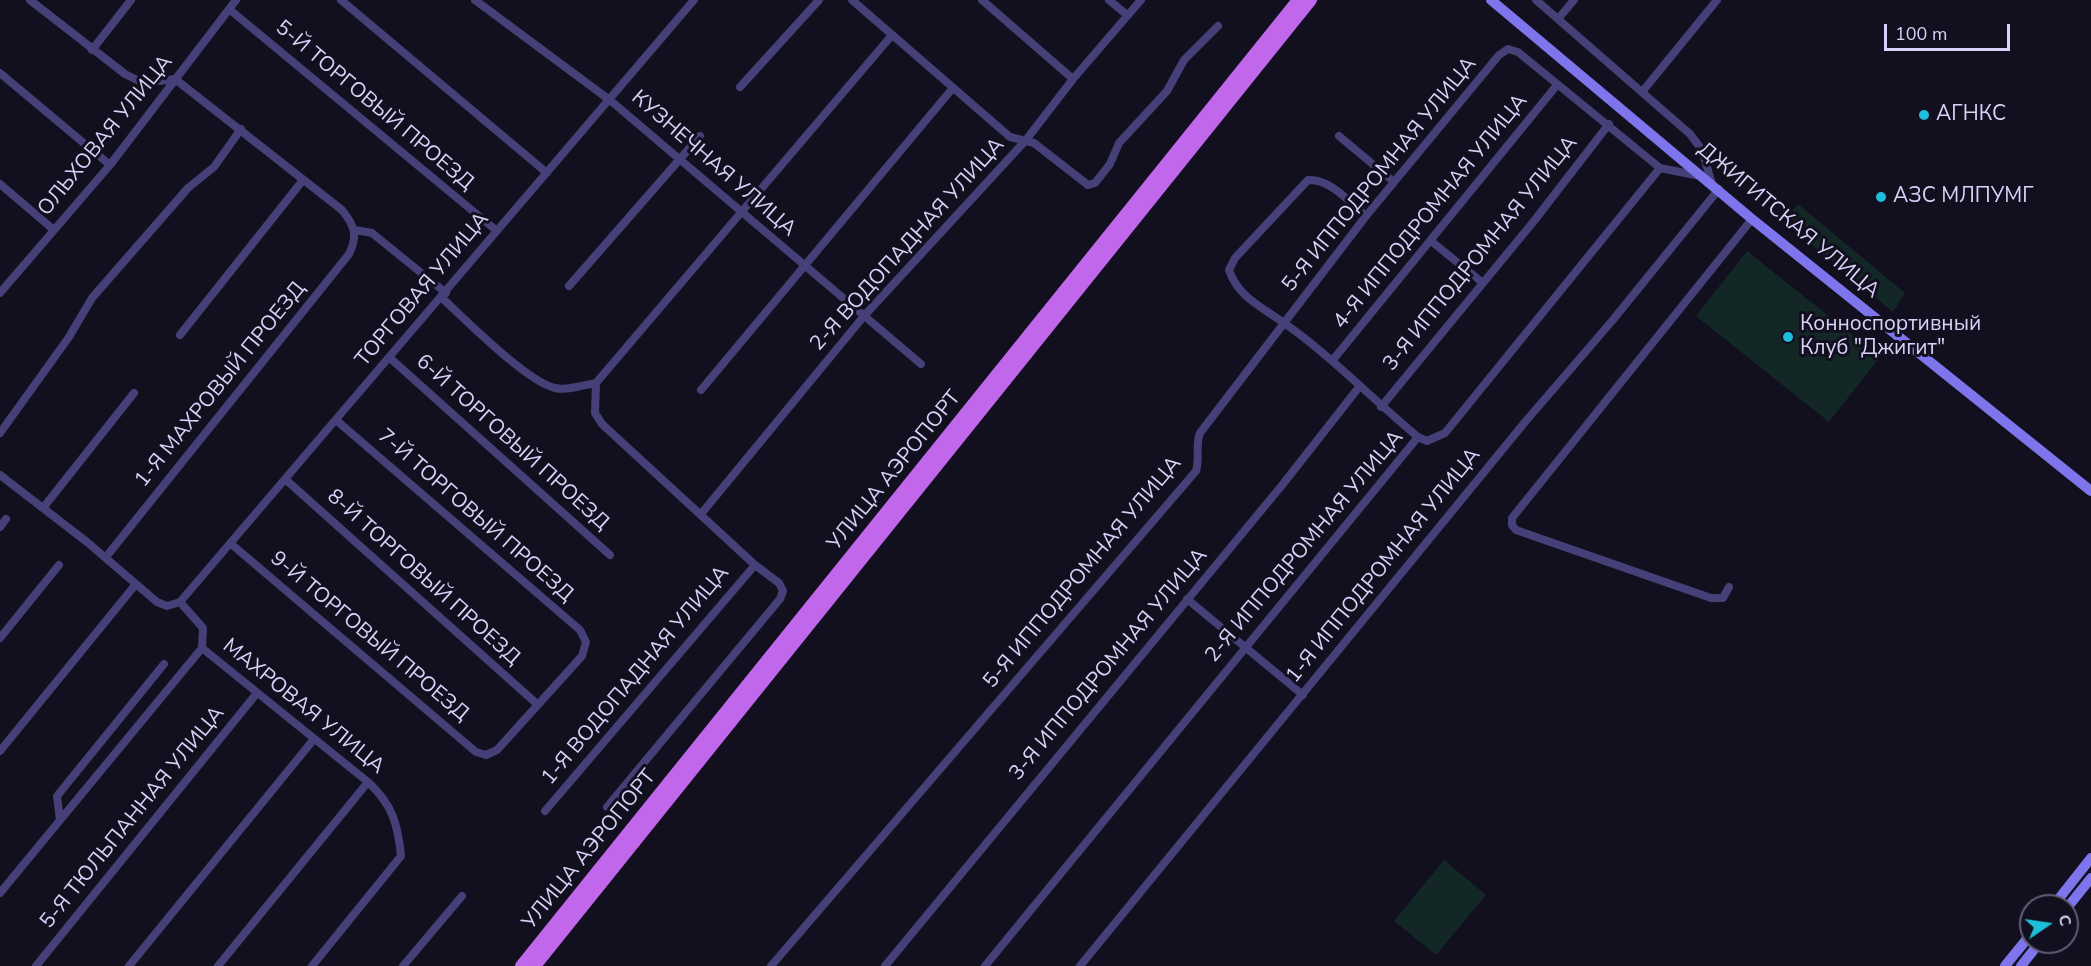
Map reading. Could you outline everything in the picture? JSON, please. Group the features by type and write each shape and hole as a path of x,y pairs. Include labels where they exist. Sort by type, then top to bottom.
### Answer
{"main road":[{"name":"УЛИЦА АЭРОПОРТ","path":"521,966 1298,0"},
{"name":"УЛИЦА АЭРОПОРТ","path":"535,966 1311,0"}],"street":[{"path":"30,0 125,74 143,83 175,79 342,210 355,230 372,233 520,367 544,384 562,388 596,383"},
{"path":"92,50 131,0"},
{"name":"ОЛЬХОВАЯ УЛИЦА","path":"0,293 3,280 54,230 110,165 236,0"},
{"path":"341,0 547,173"},
{"name":"КУЗНЕЧНАЯ УЛИЦА","path":"475,0 611,100 921,364"},
{"name":"ТОРГОВАЯ УЛИЦА","path":"180,602 444,296 694,0"},
{"path":"740,87 819,0"},
{"path":"852,0 1010,137 1026,140 1040,147 1088,185 1095,183 1110,164 1119,143 1167,91 1184,60 1218,26"},
{"path":"982,0 1073,79"},
{"path":"1109,0 1127,15"},
{"name":"2-Я ВОДОПАДНАЯ УЛИЦА","path":"701,514 864,316 1026,140 1073,79 1141,0"},
{"name":"ДЖИГИТСКАЯ УЛИЦА","path":"1491,0 1712,183 1752,219 2091,491"},
{"path":"1536,0 1690,134 1702,150 1712,183"},
{"path":"1558,19 1574,0"},
{"path":"1642,92 1717,0"},
{"name":"5-Й ТОРГОВЫЙ ПРОЕЗД","path":"229,9 497,231"},
{"path":"607,807 780,599 783,591 779,583 755,565 602,424 595,413 596,383 892,35"},
{"name":"5-Я ИППОДРОМНАЯ УЛИЦА","path":"771,966 1196,471 1199,460 1197,442 1200,433 1366,216 1499,55 1508,50 1518,52 1557,85"},
{"path":"0,73 110,165"},
{"path":"1557,85 1609,124 1660,168 1712,183"},
{"name":"4-Я ИППОДРОМНАЯ УЛИЦА","path":"1332,361 1557,85"},
{"path":"701,390 952,89"},
{"name":"3-Я ИППОДРОМНАЯ УЛИЦА","path":"1381,407 1609,124"},
{"path":"0,433 69,337 92,298 188,188 214,167 241,129"},
{"path":"569,286 700,135"},
{"path":"1339,136 1394,182"},
{"name":"2-Я ИППОДРОМНАЯ УЛИЦА","path":"985,966 1418,437 1427,441 1445,433 1660,168"},
{"path":"1366,216 1329,184 1319,179 1308,180 1230,264 1228,270 1248,299 1284,323 1332,361 1381,407 1418,437"},
{"path":"180,335 303,180"},
{"name":"1-Я ИППОДРОМНАЯ УЛИЦА","path":"1080,966 1510,440 1612,321 1712,183"},
{"path":"0,184 54,230"},
{"path":"1729,587 1723,598 1711,598 1516,530 1512,525 1512,518 1752,219"},
{"name":"1-Я МАХРОВЫЙ ПРОЕЗД","path":"106,557 348,254 355,242 355,230"},
{"path":"1431,241 1483,283"},
{"name":"6-Й ТОРГОВЫЙ ПРОЕЗД","path":"390,358 610,555"},
{"name":"3-Я ИППОДРОМНАЯ УЛИЦА","path":"885,966 1187,600 1359,387"},
{"path":"43,508 134,393"},
{"name":"7-Й ТОРГОВЫЙ ПРОЕЗД","path":"336,420 580,630 586,642 582,656 537,704"},
{"path":"0,475 106,557 157,602 167,606 180,602"},
{"name":"8-Й ТОРГОВЫЙ ПРОЕЗД","path":"285,479 537,704"},
{"name":"9-Й ТОРГОВЫЙ ПРОЕЗД","path":"230,543 476,752 486,755 497,750 537,704"},
{"path":"0,638 59,565"},
{"name":"1-Я ВОДОПАДНАЯ УЛИЦА","path":"545,811 755,565"},
{"path":"0,751 136,584"},
{"path":"1187,600 1303,695"},
{"name":"МАХРОВАЯ УЛИЦА","path":"180,602 203,628 202,648 368,782 382,795 394,814 401,856 312,966"},
{"path":"0,893 202,648"},
{"path":"60,820 57,796 164,664"},
{"name":"5-Я ТЮЛЬПАННАЯ УЛИЦА","path":"36,966 257,693"},
{"path":"129,966 314,739"},
{"path":"218,966 368,782"},
{"path":"2062,894 2091,858"},
{"path":"2078,894 2091,878"},
{"path":"403,966 462,896"},
{"path":"2006,966 2019,949"},
{"path":"2021,966 2030,954"}],"green space":[{"path":"1798,204 1905,293 1893,312 1783,221"},
{"name":"Конноспортивный Клуб \"Джигит\"","path":"1747,251 1880,357 1829,422 1696,316"},
{"path":"1444,860 1486,895 1436,955 1394,921"}],"place":[{"name":"АГНКС","path":"1924,115"},
{"name":"АЗС МЛПУМГ","path":"1881,197"},
{"name":"Конноспортивный Клуб \"Джигит\"","path":"1788,337"}]}
